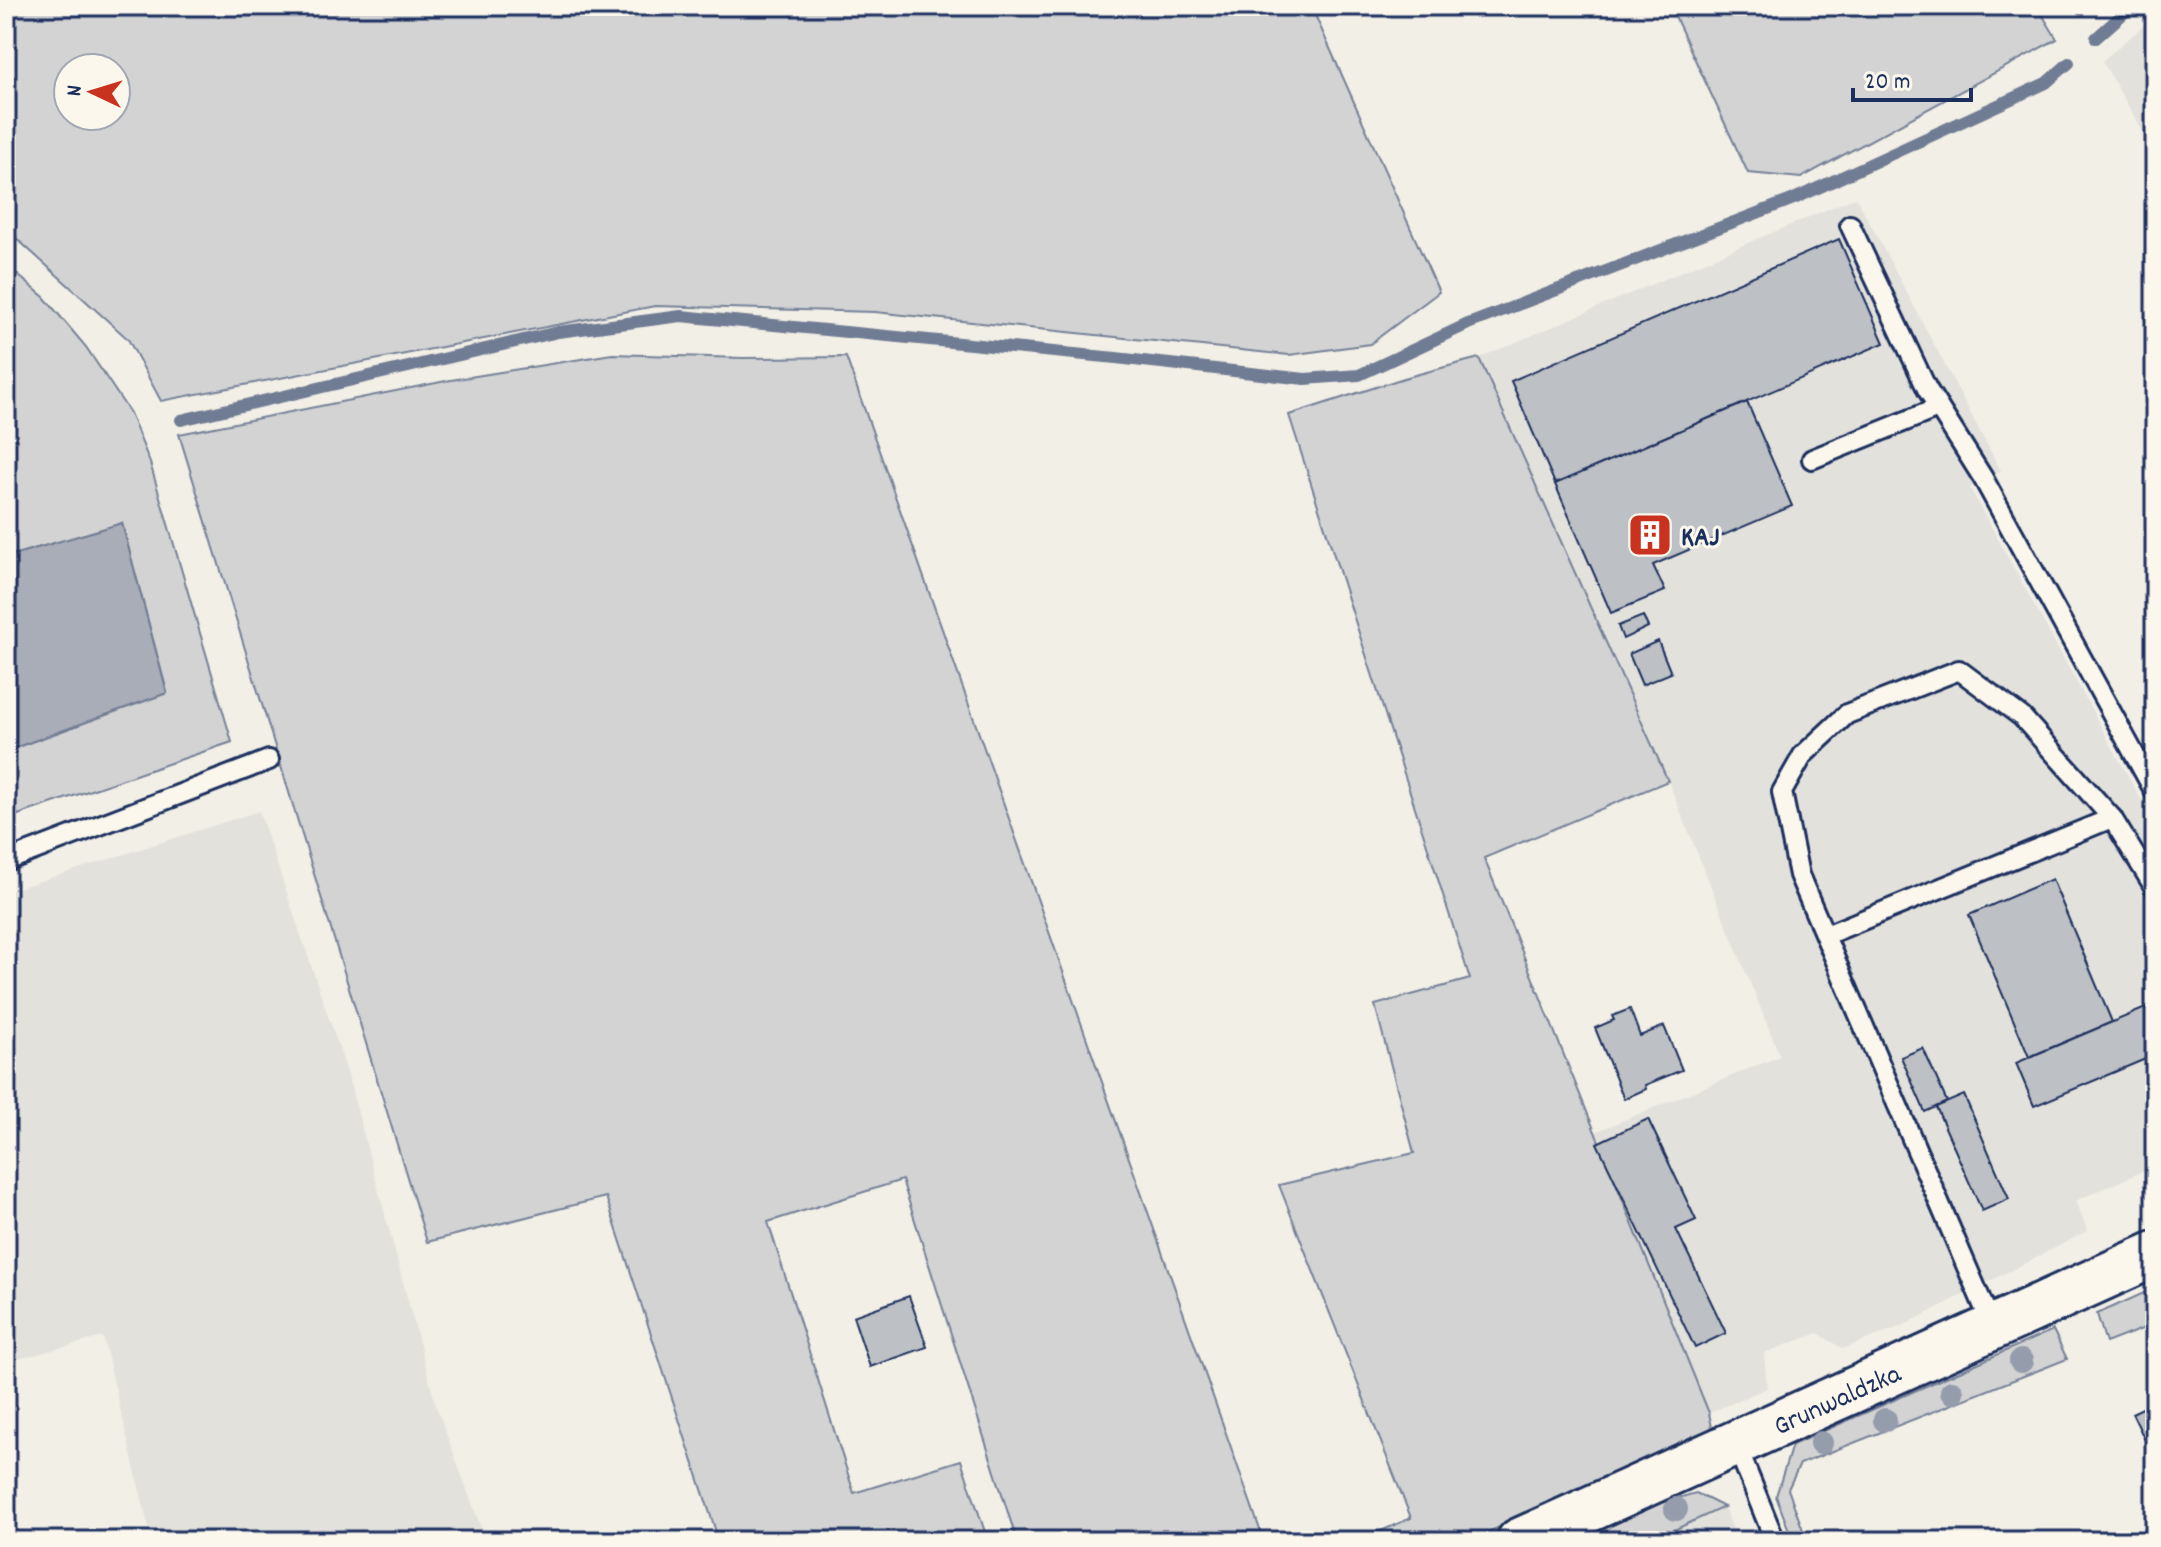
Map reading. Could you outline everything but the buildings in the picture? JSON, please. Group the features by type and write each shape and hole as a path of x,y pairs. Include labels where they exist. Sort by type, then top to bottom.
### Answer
{"main road":[{"name":"Grunwaldzka","path":"1519,1541 2155,1254"}],"lane":[{"path":"1850,225 1927,389 1983,478 2155,792"},
{"path":"1812,459 1938,408"},
{"path":"1993,1328 1799,875 1782,792 1803,755 1847,714 1959,670 2022,717 2112,818 2155,888"},
{"path":"6,861 269,760"},
{"path":"1826,935 2112,818"},
{"path":"1736,1444 1775,1541"}],"shaded area":[{"path":"6,6 1311,6 1439,292 1370,344 1289,355 875,312 655,306 161,401 128,339 6,229"},
{"path":"1670,6 2037,6 2057,39 1801,178 1748,173"},
{"path":"2155,16 2155,152 2102,61"},
{"path":"1856,197 2001,471 1970,488 2155,825 2155,1166 2075,1201 2088,1231 1904,1325 1843,1349 1818,1333 1764,1353 1767,1388 1709,1413 1595,1132 1780,1056 1668,781 1479,358"},
{"path":"6,265 44,297 86,347 130,413 150,463 232,742 6,819 6,751 167,692 122,524 6,557"},
{"path":"612,354 846,357 1264,1541 1017,1541 902,1180 768,1222 854,1493 961,1460 988,1541 719,1541 606,1197 427,1242 179,434 451,380"},
{"path":"1479,358 1668,781 1484,858 1709,1413 1713,1432 1468,1541 1358,1541 1411,1518 1279,1185 1414,1153 1375,1005 1470,979 1289,415"},
{"path":"122,523 167,693 6,751 6,557"},
{"path":"259,811 347,1072 436,1406 486,1541 152,1541 103,1337 6,1362 6,892"},
{"path":"2155,1288 2155,1324 2106,1343 2097,1314"},
{"path":"2053,1330 2067,1359 1800,1464 1788,1489 1807,1541 1793,1541 1776,1496 1792,1445"},
{"path":"1696,1493 1724,1507 1650,1541 1557,1541 1608,1517"},
{"path":"1724,1507 1738,1541 1650,1541"}],"waterway":[{"path":"2096,38 2132,6"},
{"path":"181,420 558,332 681,316 1305,379 1359,375 1468,324 1794,199 2046,83 2069,63"}],"place":[{"name":"KAJ","path":"1650,535"}]}
